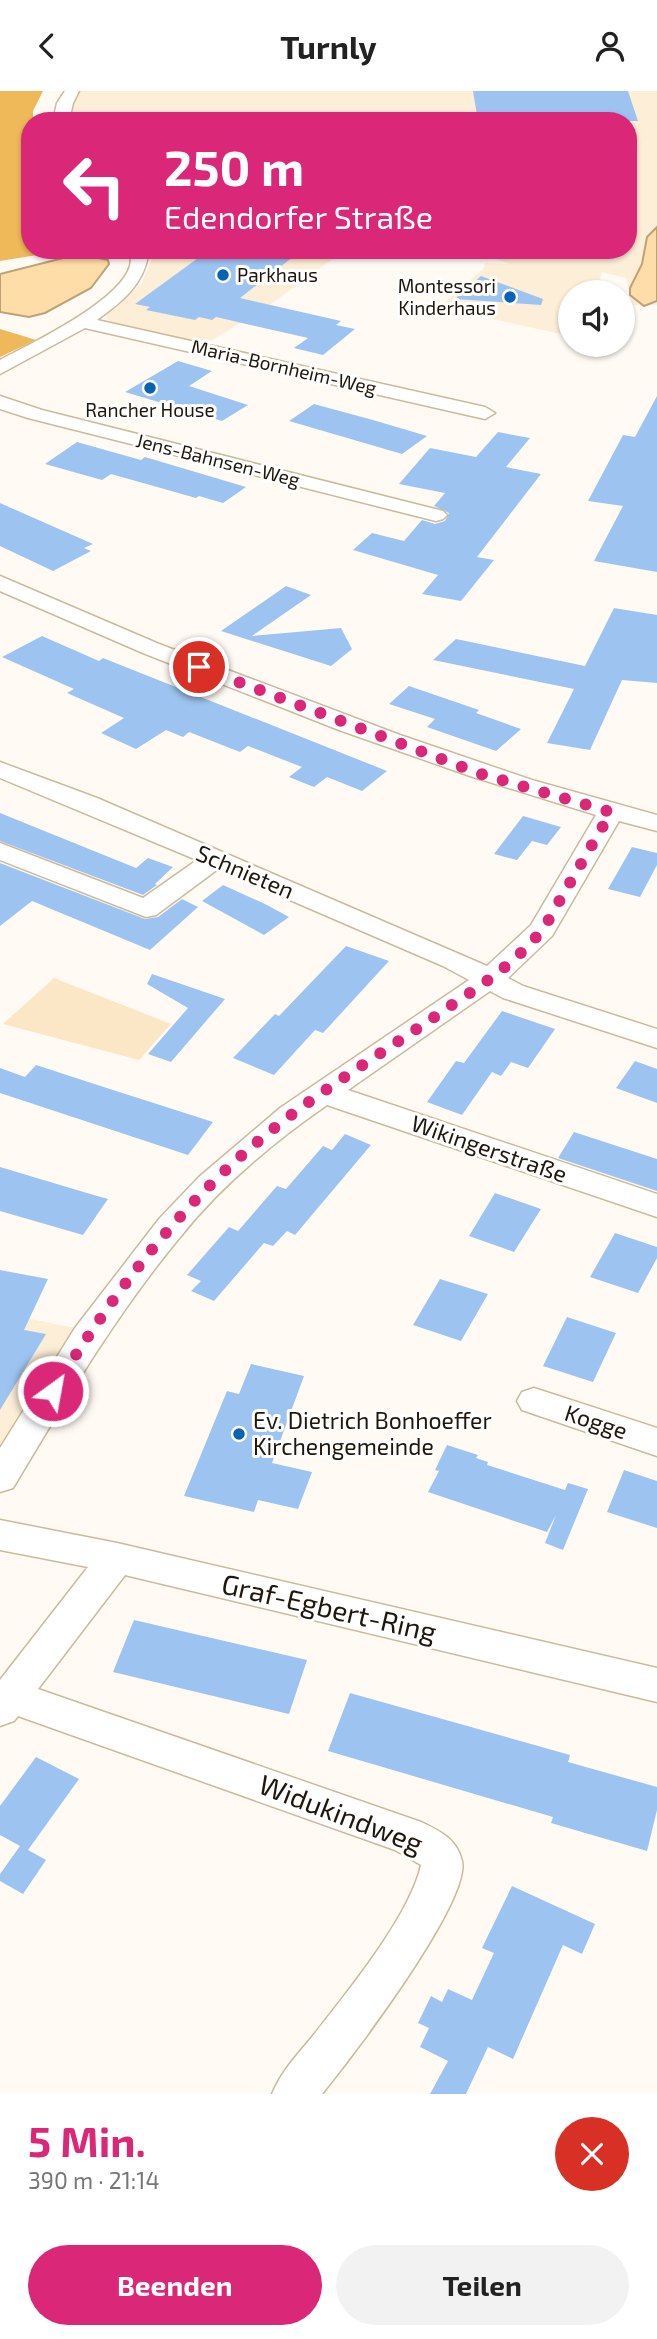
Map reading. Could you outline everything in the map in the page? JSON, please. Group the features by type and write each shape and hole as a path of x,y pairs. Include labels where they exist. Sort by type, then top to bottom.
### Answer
{"street":[{"path":"63,112 72,91"},
{"path":"0,368 82,322 121,293 135,277 141,259"},
{"name":"Maria-Bornheim-Weg","path":"82,322 485,413"},
{"name":"Jens-Bahnsen-Weg","path":"0,402 35,414 436,515"},
{"path":"0,583 148,648 453,764 611,812 657,823"},
{"name":"Schnieten","path":"0,769 88,803 453,960 513,992 657,1039"},
{"path":"0,1478 86,1337 162,1237 210,1185 250,1148 321,1092 489,979 542,930 611,812"},
{"path":"0,851 146,909 215,859"},
{"name":"Wikingerstraße","path":"321,1092 657,1206"},
{"name":"Kogge","path":"534,1401 657,1442"},
{"name":"Graf-Egbert-Ring","path":"0,1535 117,1558 657,1685"},
{"path":"5,1703 117,1558"},
{"name":"Widukindweg","path":"5,1703 407,1835 437,1852 442,1863 442,1877 424,1912 345,2030 294,2094"}],"shaded area":[{"path":"0,91 43,91 33,112 21,112 21,258 0,261"},
{"path":"79,91 657,91 657,305 635,305 635,280 602,272 600,280 558,280 558,333 465,313 470,308 444,303 484,268 485,263 510,264 496,259 637,259 637,112 71,112"},
{"path":"657,227 657,301 644,306 635,299 634,280 642,264 647,237"},
{"path":"59,259 103,259 108,260 109,264 91,288 45,313 29,317 0,312 0,274"},
{"path":"152,259 333,259 271,304 206,344 114,323 106,318 109,311 141,285"},
{"path":"0,329 36,340 0,357"},
{"path":"54,978 171,1024 139,1060 3,1024"},
{"path":"0,1313 76,1328 0,1449"}],"building":[{"path":"473,91 628,91 635,112 476,112"},
{"name":"Parkhaus","path":"197,259 290,259 240,298 341,321 336,325 355,329 323,355 294,348 308,338 216,317 212,320 199,317 195,320 146,310 150,307 135,304"},
{"path":"481,276 543,299 541,305 455,299"},
{"path":"178,361 212,371 189,386 248,405 222,421 125,392"},
{"path":"657,396 657,572 594,561 623,506 588,501 623,435 635,437"},
{"path":"314,404 427,436 402,454 289,421"},
{"path":"498,432 530,438 506,467 541,474 477,557 494,560 461,601 422,594 438,575 353,550 372,533 404,541 422,520 435,524 445,521 449,513 434,506 445,493 399,484 430,448 476,457"},
{"path":"77,442 141,460 145,457 246,487 223,503 111,474 102,480 45,464"},
{"path":"0,503 93,544 84,548 91,551 53,571 0,546"},
{"path":"286,586 311,595 252,636 341,628 352,649 331,666 221,631"},
{"path":"614,608 657,615 657,683 622,680 590,750 547,743 574,689 433,660 456,639 585,666"},
{"path":"42,636 99,661 103,658 387,771 362,791 327,777 314,787 289,777 302,767 248,746 240,752 189,732 183,737 166,730 136,749 101,733 124,718 67,693 74,689 2,657"},
{"path":"409,686 479,710 476,713 521,729 496,751 427,727 435,719 389,704"},
{"path":"0,813 136,868 148,858 173,867 155,884 157,885 143,895 0,841"},
{"path":"523,816 561,827 547,845 532,841 517,860 494,854"},
{"path":"632,847 657,853 657,865 640,897 608,889"},
{"path":"0,863 145,919 158,917 182,899 198,907 150,950 32,901 0,926"},
{"path":"223,885 289,917 264,935 202,901"},
{"path":"346,946 389,961 323,1033 315,1030 274,1075 233,1058 275,1014 279,1016"},
{"path":"152,974 225,999 171,1062 148,1054 188,1008 147,984"},
{"path":"502,1011 555,1029 528,1068 511,1062 501,1076 492,1072 462,1115 427,1102 456,1061 464,1063"},
{"path":"635,1061 657,1069 657,1103 616,1088"},
{"path":"36,1065 213,1122 188,1155 0,1093 0,1068 25,1077"},
{"path":"574,1132 657,1159 657,1191 558,1158"},
{"path":"345,1134 371,1145 295,1235 287,1231 273,1246 264,1243 214,1301 191,1291 201,1281 187,1275 229,1227 238,1231 277,1186 286,1189 323,1146 332,1150"},
{"path":"0,1167 108,1199 83,1235 0,1211"},
{"path":"495,1193 541,1209 514,1252 469,1236"},
{"path":"615,1233 657,1247 657,1258 638,1293 590,1277"},
{"path":"0,1270 48,1279 24,1330 46,1334 0,1410"},
{"path":"440,1279 488,1294 461,1341 413,1325"},
{"path":"567,1317 616,1333 593,1382 543,1366"},
{"path":"251,1364 304,1376 272,1463 312,1472 298,1509 258,1500 254,1512 184,1496 227,1391 239,1394"},
{"path":"447,1445 478,1455 476,1458 488,1462 487,1465 565,1490 568,1483 588,1489 563,1550 545,1543 556,1515 547,1532 428,1492 439,1471 435,1470"},
{"path":"624,1470 657,1481 657,1528 607,1512"},
{"path":"134,1620 307,1660 289,1714 113,1672"},
{"path":"350,1693 570,1755 568,1762 657,1787 657,1810 647,1851 551,1823 553,1817 328,1751"},
{"path":"36,1757 79,1779 28,1850 46,1860 23,1894 0,1881 0,1874 20,1846 0,1835 0,1806"},
{"path":"512,1886 595,1924 582,1954 563,1945 513,2059 488,2047 466,2094 430,2094 448,2061 420,2047 429,2028 418,2023 431,1996 442,2002 448,1989 472,2000 494,1953 482,1948"}],"place":[{"name":"Parkhaus","path":"223,275"},
{"name":"Montessori Kinderhaus","path":"510,297"},
{"name":"Rancher House","path":"150,388"},
{"name":"Ev. Dietrich Bonhoeffer Kirchengemeinde","path":"239,1434"}],"route":[{"path":"53,1391 86,1337 129,1277 170,1227 210,1185 250,1148 321,1092 489,979 525,949 542,930 611,812 481,774 199,667"}]}
